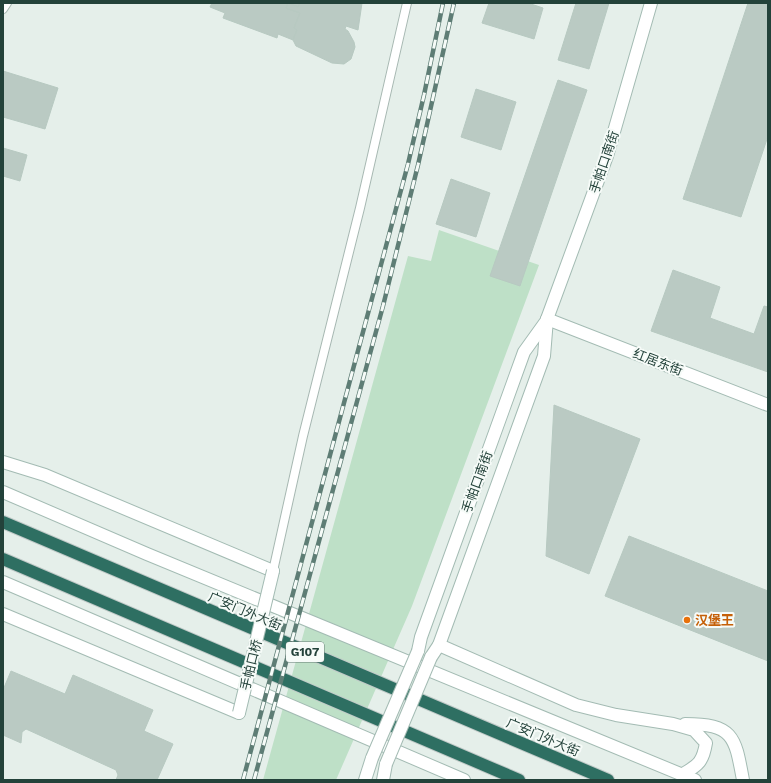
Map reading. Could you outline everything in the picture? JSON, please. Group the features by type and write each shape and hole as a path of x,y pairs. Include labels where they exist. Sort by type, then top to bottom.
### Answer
{"highway":[{"name":"广安门外大街","path":"3,522 608,780"},
{"name":"G107","path":"3,559 519,780"}],"street":[{"name":"手帕口南街","path":"365,780 372,758 418,651 421,637 524,352 547,319 607,156 651,3"},
{"name":"手帕口南街","path":"383,780 386,764 431,657 439,644 544,356 547,319"},
{"name":"红居东街","path":"547,319 768,405"},
{"path":"3,462 45,475 274,571"},
{"path":"3,492 437,674 695,780"},
{"name":"手帕口桥","path":"3,614 239,713 274,571"},
{"path":"3,582 464,780"},
{"path":"439,644 576,705 616,715 673,724 694,730 706,742 704,755 697,767 683,774"},
{"path":"673,724 702,724 716,727 732,738 737,750 743,780"}],"lane":[{"path":"3,9 7,3"},
{"path":"274,571 303,436 360,208 408,3"}],"green space":[{"path":"439,230 539,265 412,606 336,780 263,780 408,256 431,261"}],"building":[{"path":"212,3 288,3 286,8 300,13 294,28 297,30 293,40 278,34 277,38 223,18 225,13 210,7"},
{"path":"288,3 300,3 298,7"},
{"path":"288,3 298,7 300,3 362,3 358,30 346,26 345,29 348,31 355,47 351,59 344,64 332,63 296,46 293,40 297,30 294,28 300,13 286,8"},
{"path":"489,3 528,3 543,8 534,39 482,23"},
{"path":"576,3 609,3 589,69 558,60"},
{"path":"748,3 768,3 768,136 741,217 683,199"},
{"path":"3,71 58,88 45,129 3,117"},
{"path":"558,80 587,90 520,286 490,276"},
{"path":"476,89 516,102 501,150 461,137"},
{"path":"3,148 27,155 20,181 3,176"},
{"path":"451,179 490,193 476,237 436,224"},
{"path":"673,270 720,287 710,318 754,334 764,306 768,307 768,372 651,331"},
{"path":"554,405 640,439 589,574 546,556"},
{"path":"629,536 768,591 768,661 605,596"},
{"path":"11,671 65,694 73,675 153,710 144,731 173,744 157,780 116,780 118,775 116,770 26,729 22,732 21,743 3,735 3,690"}],"railway":[{"path":"243,780 408,164 443,3"},
{"path":"254,780 383,306 418,165 454,3"}],"place":[{"name":"汉堡王","path":"687,620"}]}
